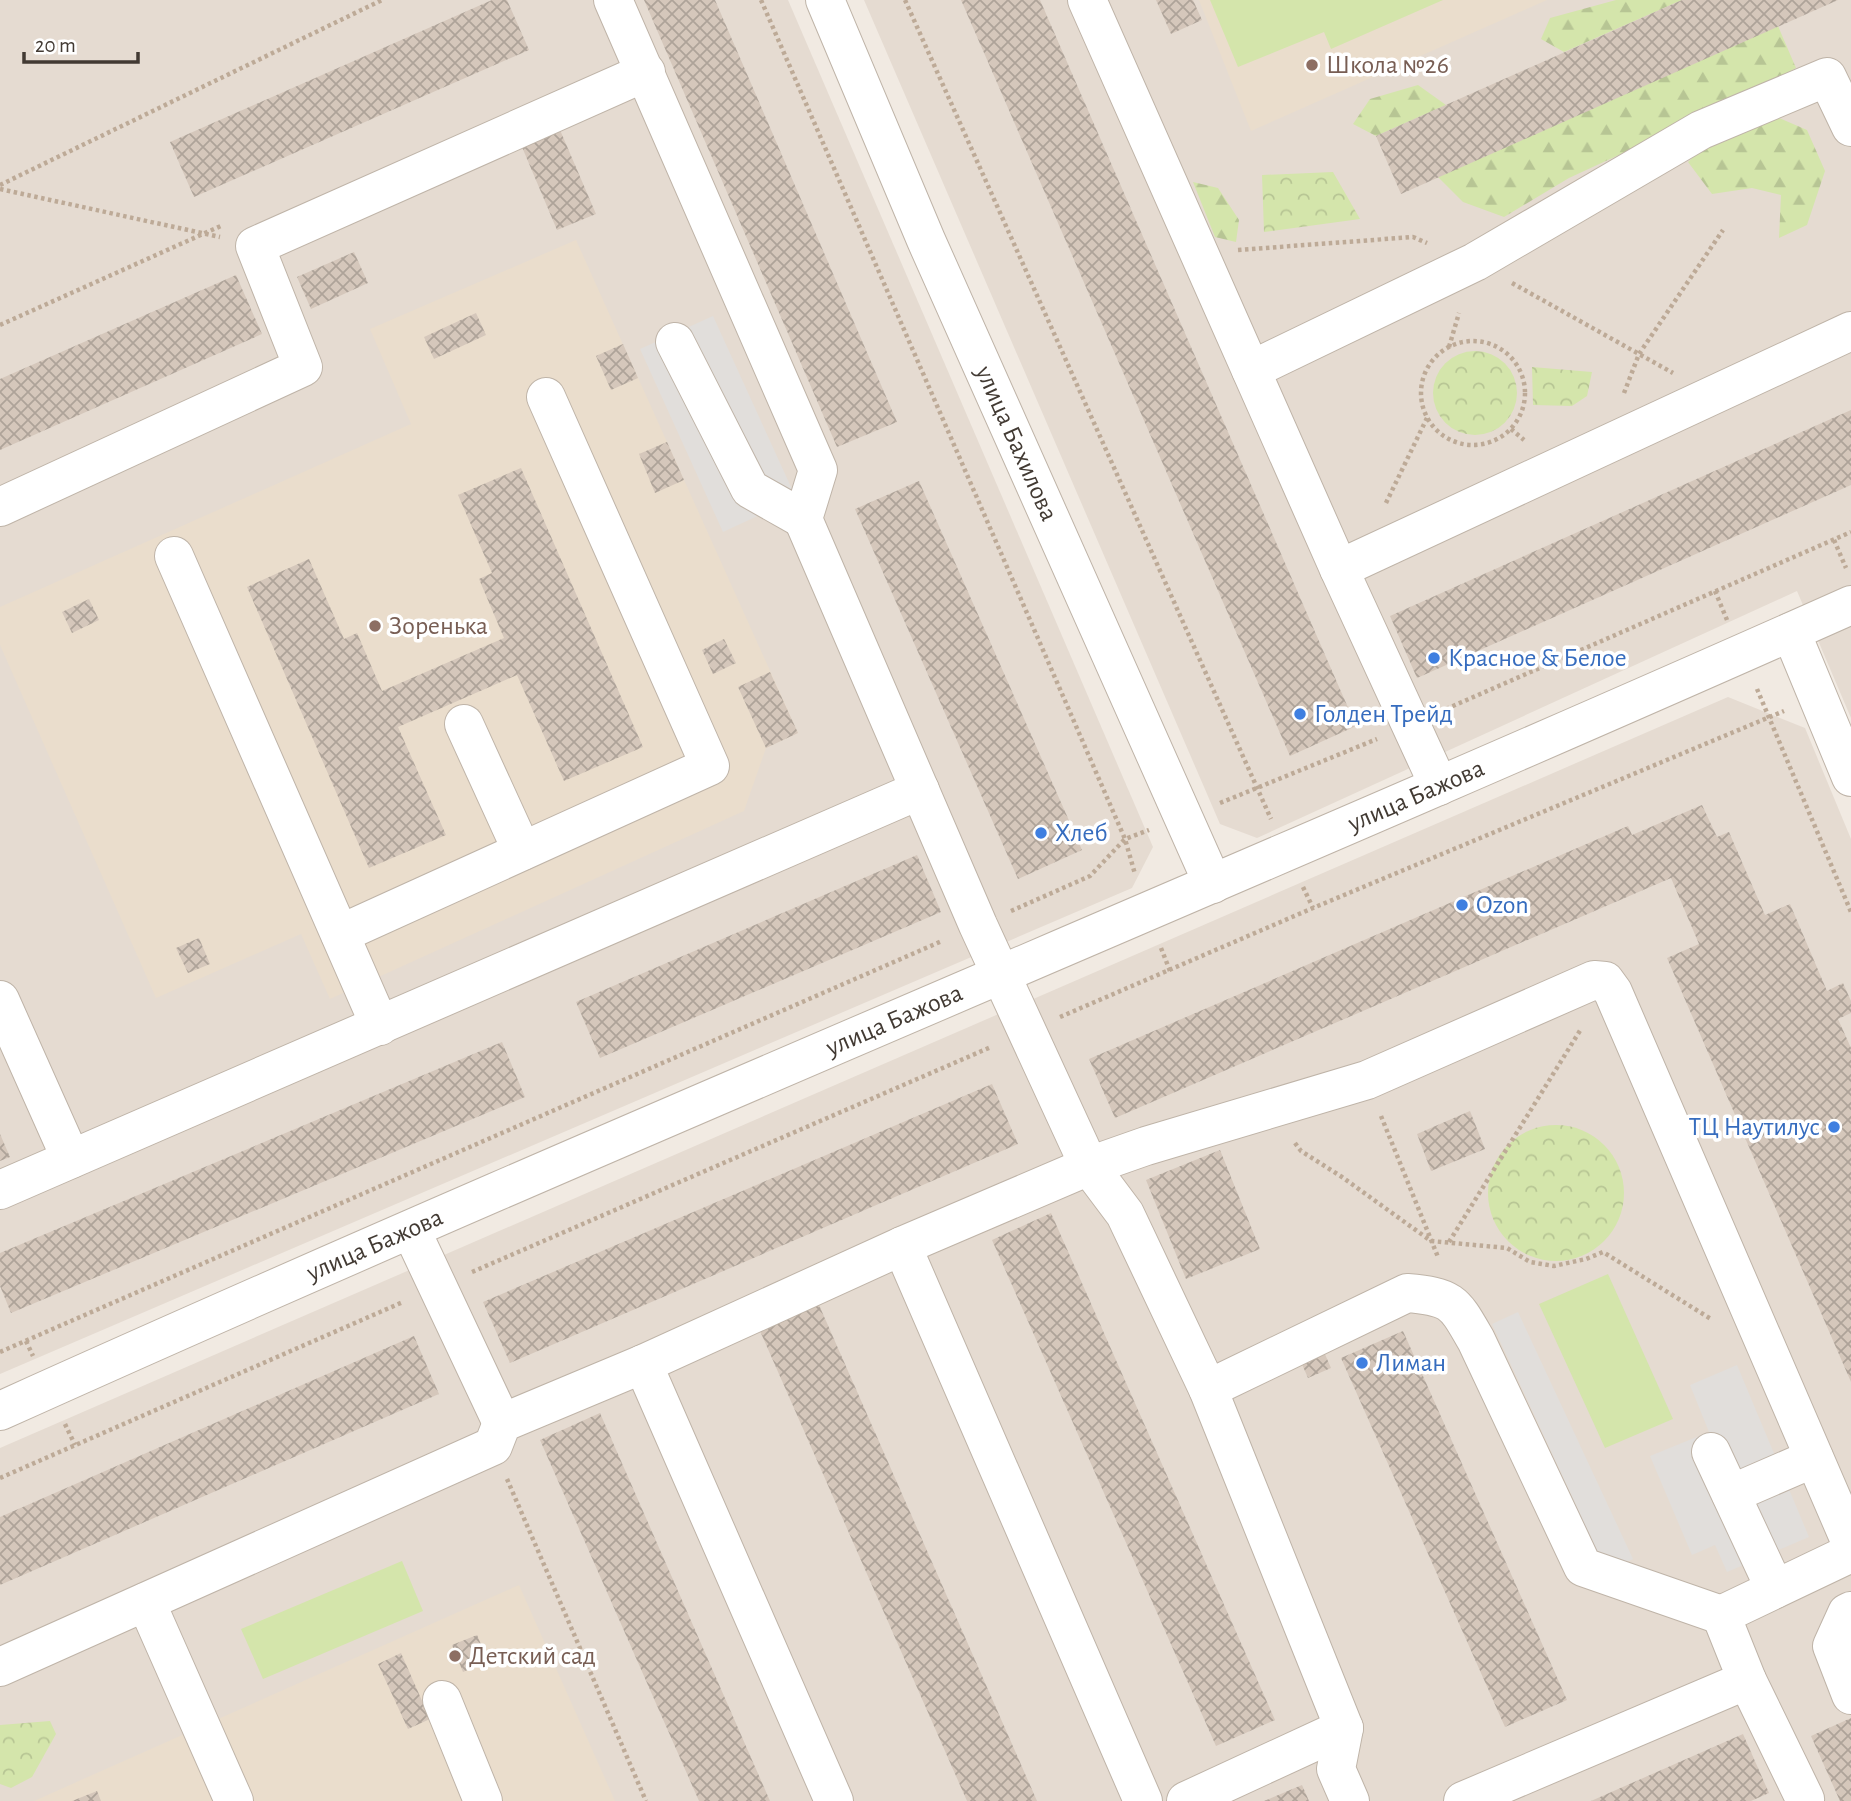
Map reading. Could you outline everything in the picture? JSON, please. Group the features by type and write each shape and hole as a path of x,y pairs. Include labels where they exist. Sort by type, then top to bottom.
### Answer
{"street":[{"path":"613,0 818,470 803,519"},
{"name":"улица Бахилова","path":"825,0 926,240 1213,884"},
{"path":"1087,0 1251,370 1349,564 1410,724 1439,786"},
{"path":"0,507 303,366 255,246 646,72"},
{"path":"1251,370 1475,262 1700,130 1827,77 1851,127"},
{"path":"1349,564 1851,331"},
{"path":"675,342 750,489 803,519 978,925 1089,1167 1125,1213 1208,1389 1345,1728 1336,1769 1350,1801"},
{"path":"340,934 710,766 546,397"},
{"path":"174,556 380,1026"},
{"name":"улица Бажова","path":"0,1410 1791,632 1849,587"},
{"path":"1791,632 1851,777"},
{"path":"464,724 522,851"},
{"path":"0,1190 920,790"},
{"path":"0,1667 146,1602 643,1364 901,1246 1146,1146 1367,1080 1594,980 1605,981 1613,992 1814,1458 1842,1554 1849,1612 1832,1646 1851,1695"},
{"path":"0,1000 71,1159"},
{"path":"411,1230 438,1287 497,1434"},
{"path":"901,1246 1143,1801"},
{"path":"1208,1389 1407,1293 1433,1295 1457,1307 1476,1340 1583,1567 1721,1615 1842,1554"},
{"path":"643,1364 834,1801"},
{"path":"1711,1452 1775,1589"},
{"path":"1731,1494 1814,1458"},
{"path":"146,1602 234,1801"},
{"path":"1721,1615 1747,1680 1804,1801"},
{"path":"1463,1801 1747,1680"},
{"path":"442,1700 478,1799"},
{"path":"1186,1801 1345,1728"}],"path":[{"path":"0,187 382,0"},
{"path":"761,0 1125,839 1146,912 1170,971"},
{"path":"905,0 1257,789"},
{"path":"0,187 255,246"},
{"path":"1605,446 1639,354 1723,230"},
{"path":"1199,253 1413,237 1475,262 1713,395"},
{"path":"1448,347 1475,262"},
{"path":"1464,341 1480,341 1496,346 1510,355 1520,368 1526,400 1521,416 1499,440 1483,446 1466,446 1437,432 1427,418 1422,403 1421,386 1430,364 1448,347 1464,341"},
{"path":"1349,564 1427,418"},
{"path":"0,1352 1090,876 1125,839 1257,789 1851,532"},
{"path":"1833,540 1849,587"},
{"path":"1715,591 1851,912"},
{"path":"0,1478 1026,1031 1818,697"},
{"path":"1449,1242 1577,1037 1605,981"},
{"path":"1367,1080 1457,1307"},
{"path":"1271,1107 1301,1151 1432,1241 1507,1248 1530,1262 1554,1266 1603,1252 1725,1328 1753,1319"},
{"path":"497,1434 646,1801"}],"shaded area":[{"path":"0,0 788,0 1153,847 1132,888 0,1374"},
{"path":"864,0 1851,0 1851,718 1797,591 1257,838 1220,824"},
{"name":"Школа №26","path":"1199,0 1547,0 1251,131"},
{"name":"Зоренька","path":"576,240 798,733 766,748 744,811 330,999 301,934 156,998 0,645 0,607 411,424 370,329"},
{"path":"713,316 796,498 723,532 640,349"},
{"path":"1728,697 1805,728 1851,839 1851,1801 0,1801 0,1448"},
{"path":"1518,1312 1633,1559 1607,1572 1492,1324"},
{"path":"1737,1365 1809,1537 1727,1572 1715,1545 1692,1555 1650,1456 1709,1432 1690,1385"},
{"name":"Детский сад","path":"519,1585 615,1801 34,1801"}],"green space":[{"path":"1210,0 1443,0 1331,49 1324,32 1238,67"},
{"path":"1616,0 1682,0 1564,52 1541,39 1550,18"},
{"path":"1778,26 1796,68 1727,105 1569,178 1504,217 1463,202 1438,177"},
{"path":"1418,85 1446,105 1376,136 1353,124 1370,99"},
{"path":"1770,114 1807,130 1825,171 1807,225 1779,238 1781,195 1752,188 1712,194 1688,162 1719,132"},
{"path":"1333,172 1360,219 1264,232 1262,175"},
{"path":"1193,182 1218,188 1239,220 1236,242 1215,237"},
{"path":"1475,351 1498,358 1510,370 1517,393 1510,416 1498,428 1475,435 1452,428 1440,416 1433,393 1440,370 1452,358"},
{"path":"1532,367 1592,372 1587,396 1572,406 1533,405"},
{"path":"1556,1125 1582,1131 1604,1145 1618,1167 1624,1193 1618,1219 1604,1241 1582,1255 1556,1261 1530,1255 1508,1241 1494,1219 1488,1193 1494,1167 1508,1145 1530,1131"},
{"path":"1608,1274 1673,1419 1605,1448 1539,1304"},
{"path":"402,1561 423,1611 263,1679 241,1629"},
{"path":"50,1721 56,1734 32,1777 11,1788 0,1784 0,1725"}],"building":[{"path":"492,0 507,0 529,50 194,197 170,142"},
{"path":"644,0 715,0 897,422 837,447"},
{"path":"961,0 1040,0 1356,726 1290,756"},
{"path":"1156,0 1193,0 1202,20 1171,34"},
{"path":"1682,0 1838,0 1401,194 1376,136"},
{"path":"560,130 596,214 557,230 522,147"},
{"path":"354,252 368,283 311,309 297,277"},
{"path":"236,275 262,334 0,450 0,379"},
{"path":"476,313 486,335 434,359 424,337"},
{"path":"623,344 638,378 611,390 596,356"},
{"path":"1851,410 1851,485 1417,678 1390,616"},
{"path":"667,442 684,480 655,493 639,454"},
{"path":"521,468 643,747 564,781 517,675 398,727 446,835 369,868 247,587 309,559 344,639 357,633 382,691 504,638 479,579 492,573 458,495"},
{"path":"919,481 1082,850 1018,879 855,509"},
{"path":"89,599 99,620 72,633 62,612"},
{"path":"724,639 736,663 713,674 702,650"},
{"path":"770,672 798,733 766,748 738,687"},
{"path":"1702,805 1717,837 1729,832 1765,915 1790,904 1827,991 1843,983 1851,1001 1851,1013 1838,1019 1851,1048 1851,1382 1667,958 1699,944 1671,878 1115,1118 1089,1059 1628,826 1632,835"},
{"path":"917,855 941,912 600,1058 576,1002"},
{"path":"199,938 210,964 188,973 176,948"},
{"path":"502,1042 525,1097 11,1313 0,1286 0,1253"},
{"path":"992,1084 1018,1144 510,1363 483,1302"},
{"path":"1470,1111 1485,1149 1431,1171 1417,1134"},
{"path":"0,1134 10,1157 0,1161"},
{"path":"1220,1150 1260,1249 1186,1279 1146,1180"},
{"path":"1051,1213 1275,1720 1216,1746 992,1240"},
{"path":"819,1305 1037,1801 967,1801 760,1331"},
{"path":"1403,1331 1567,1700 1505,1727 1341,1358"},
{"path":"414,1336 439,1394 0,1585 0,1517"},
{"path":"1324,1352 1331,1368 1308,1378 1301,1362"},
{"path":"600,1413 770,1801 699,1801 540,1440"},
{"path":"477,1635 488,1661 463,1672 452,1645"},
{"path":"401,1653 430,1719 408,1729 378,1664"},
{"path":"1851,1718 1851,1801 1840,1801 1811,1736"},
{"path":"1743,1734 1769,1793 1751,1801 1591,1801"},
{"path":"1302,1785 1309,1801 1264,1801"},
{"path":"97,1791 101,1801 72,1801"}],"place":[{"name":"Школа №26","path":"1312,65"},
{"name":"Зоренька","path":"375,626"},
{"name":"Красное & Белое","path":"1434,658"},
{"name":"Голден Трейд","path":"1300,714"},
{"name":"Хлеб","path":"1041,833"},
{"name":"Ozon","path":"1462,905"},
{"name":"ТЦ Наутилус","path":"1834,1127"},
{"name":"Лиман","path":"1362,1363"},
{"name":"Детский сад","path":"455,1656"}]}
